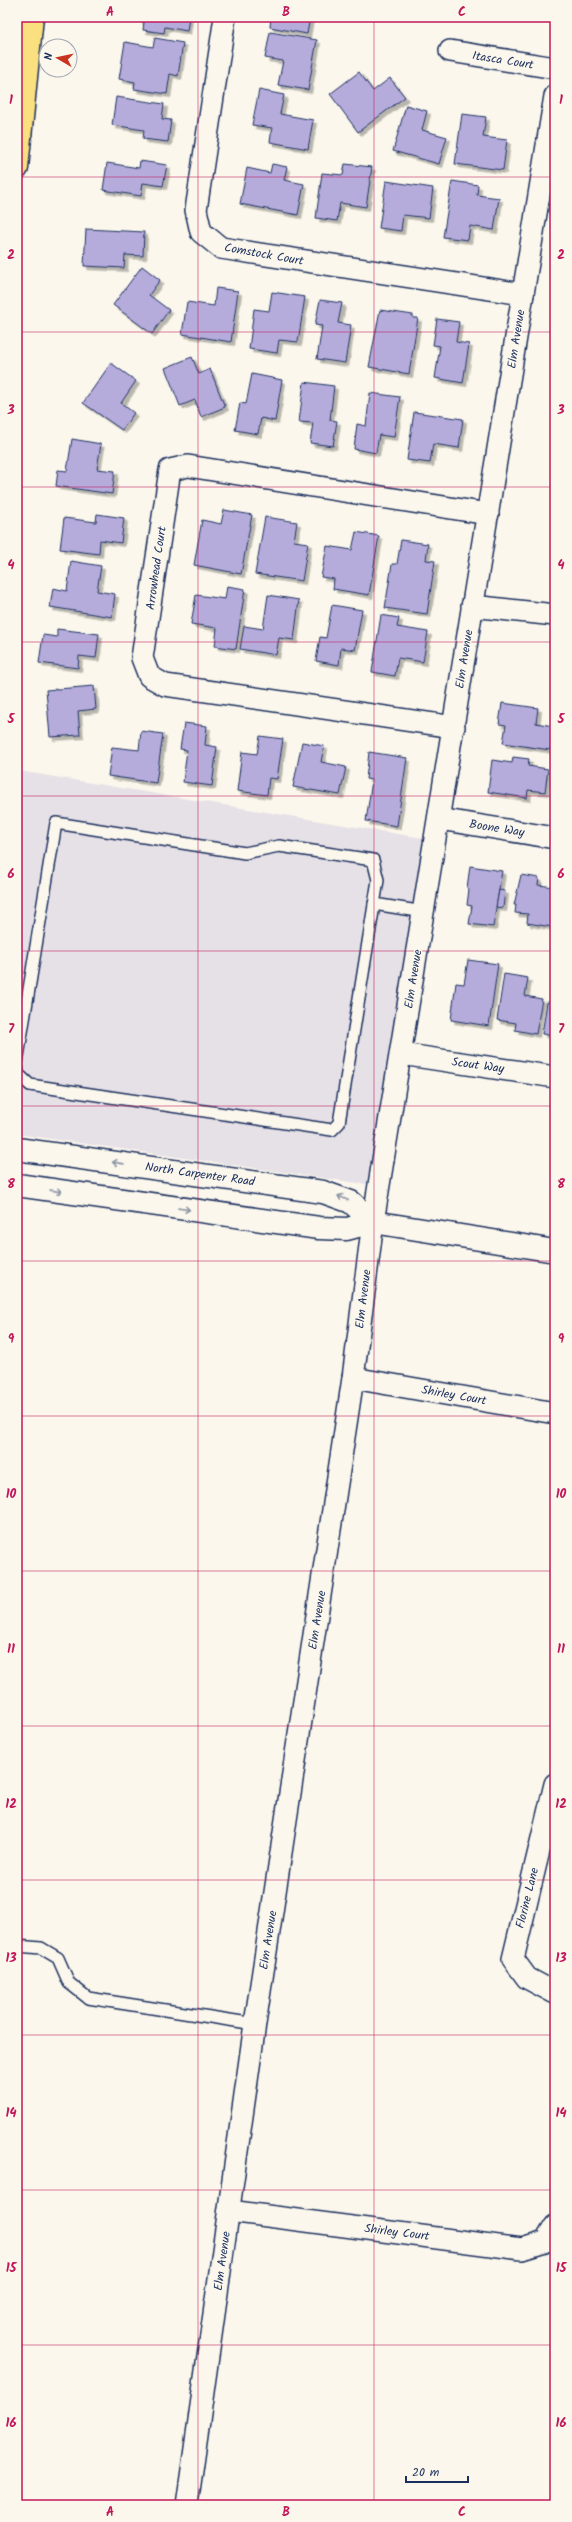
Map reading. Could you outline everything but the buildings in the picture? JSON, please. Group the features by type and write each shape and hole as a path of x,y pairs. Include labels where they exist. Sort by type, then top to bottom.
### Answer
{"highway":[{"path":"17,168 32,17"}],"main road":[{"name":"North Carpenter Road","path":"17,1149 323,1192 351,1202 373,1222"},
{"path":"17,1185 319,1228 347,1229 373,1222 555,1251"}],"street":[{"name":"Comstock Court","path":"225,17 196,210 200,232 221,248 523,294"},
{"name":"Itasca Court","path":"450,51 555,68"},
{"name":"Elm Avenue","path":"187,2505 256,2024 353,1378 373,1222 523,294 549,169 555,96"},
{"name":"Arrowhead Court","path":"454,727 165,685 149,676 142,658 170,470 188,466 488,514"},
{"path":"472,606 555,615"},
{"name":"Boone Way","path":"439,819 555,838"},
{"name":"Scout Way","path":"401,1054 555,1077"},
{"name":"Shirley Court","path":"353,1378 555,1413"},
{"name":"Florine Lane","path":"555,1784 513,1958 527,1978 555,1992"},
{"name":"Shirley Court","path":"229,2211 522,2249 545,2242 555,2226"}],"lane":[{"path":"56,823 245,853 279,846 373,860 378,880 339,1123 332,1130 30,1084 18,1074 17,1064 56,823"},
{"path":"374,904 424,912"},
{"path":"17,1946 41,1948 58,1958 69,1983 88,1998 256,2024"}],"shaded area":[{"path":"19,771 428,839 372,1185 17,1134"}]}
